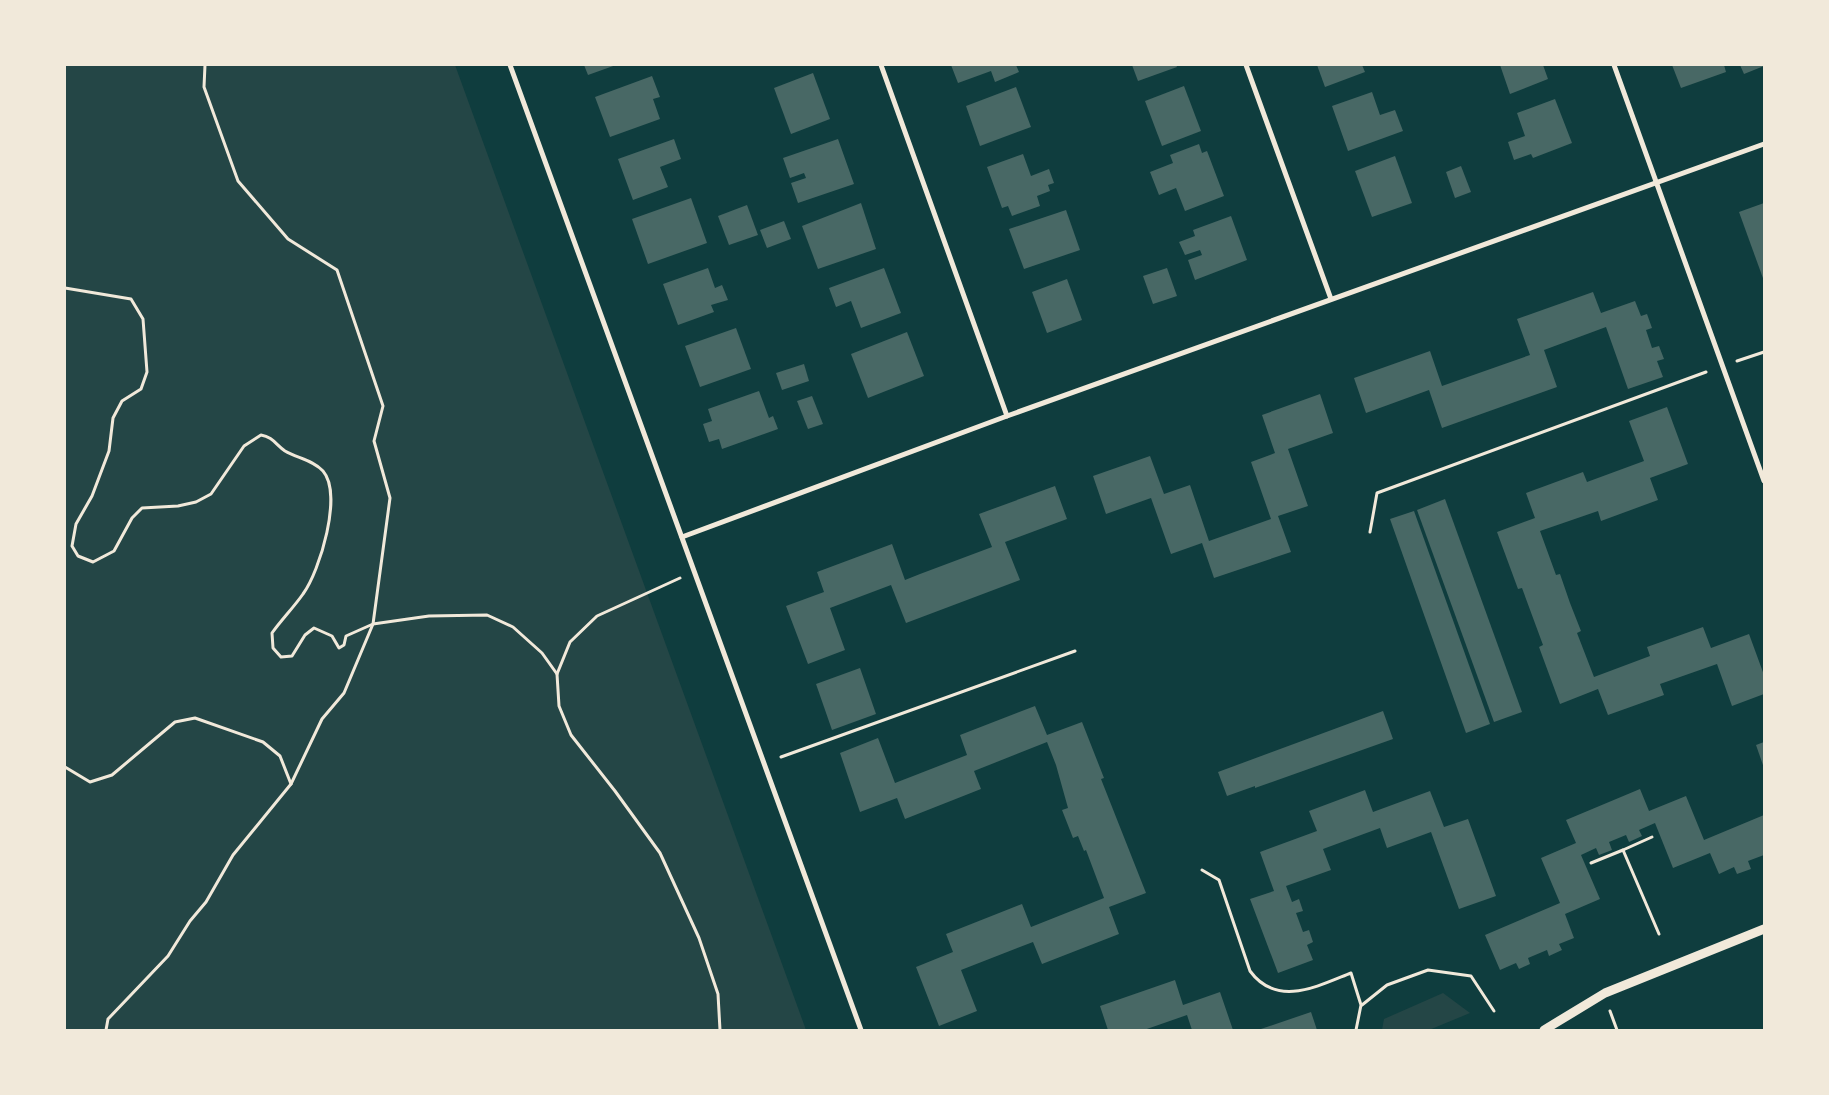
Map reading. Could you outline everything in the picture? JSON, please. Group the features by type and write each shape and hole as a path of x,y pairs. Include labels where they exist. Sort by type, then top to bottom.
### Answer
{"street":[{"path":"510,65 861,1030"},
{"path":"881,65 1007,416"},
{"path":"1246,65 1330,300"},
{"path":"1614,65 1764,481"},
{"path":"682,537 1007,416 1764,144"},
{"path":"1544,1030 1605,993 1764,929"}],"path":[{"path":"106,1030 108,1019 168,956 190,921 206,902 233,854 291,784 322,719 344,693 373,624 390,498 374,442 383,406 337,270 288,239 238,181 204,87 205,65"},
{"path":"65,288 131,300 142,319 146,372 141,389 122,401 113,418 110,451 92,496 76,524 72,546 78,556 92,562 114,551 132,518 142,508 178,506 196,502 211,494 244,446 261,435 269,436 286,451 300,456 322,470 330,485 329,529 304,593 272,633 273,648 281,658 292,656 304,635 314,628 332,636 339,648 344,645 346,636 373,624 429,616 487,615 513,626 542,653 557,674"},
{"path":"1370,532 1377,493 1764,352"},
{"path":"694,572 597,616 570,642 557,674 559,706 571,735 660,853 699,938 718,994 720,1030"},
{"path":"764,763 1075,651"},
{"path":"65,767 90,782 112,775 175,722 195,718 263,742 280,756 291,784"},
{"path":"1591,863 1652,837"},
{"path":"1623,850 1659,934"},
{"path":"1202,870 1219,880 1250,971 1255,978 1265,985 1285,992 1299,992 1351,973 1361,1005 1356,1030"},
{"path":"1361,1005 1387,984 1428,970 1471,976 1494,1011"}],"shaded area":[{"path":"65,65 455,65 806,1030 65,1030"},
{"path":"1443,993 1470,1013 1429,1030 1382,1030 1384,1019"}],"building":[{"path":"584,65 616,65 588,75"},
{"path":"951,65 1016,65 1019,72 995,82 991,71 958,83"},
{"path":"1132,65 1176,65 1177,67 1138,81"},
{"path":"1317,65 1362,65 1365,72 1325,87"},
{"path":"1500,65 1543,65 1548,79 1510,94"},
{"path":"1672,65 1724,65 1726,72 1681,88"},
{"path":"1740,65 1764,65 1764,66 1744,74"},
{"path":"813,73 830,119 791,134 774,88"},
{"path":"652,76 660,97 653,99 660,119 610,137 595,97"},
{"path":"1184,86 1201,131 1162,146 1145,101"},
{"path":"1016,87 1031,127 980,146 966,106"},
{"path":"1372,92 1380,115 1395,110 1403,131 1348,151 1332,106"},
{"path":"1555,99 1572,143 1533,158 1531,154 1514,160 1508,142 1525,136 1517,113"},
{"path":"674,139 681,159 660,167 668,187 633,200 618,159"},
{"path":"838,139 854,184 798,203 791,183 806,178 804,173 790,178 783,158"},
{"path":"1199,144 1202,153 1207,151 1224,196 1185,211 1176,188 1159,195 1150,172 1173,163 1170,155"},
{"path":"1023,154 1031,176 1049,169 1054,183 1048,185 1050,191 1037,196 1040,206 1012,216 1008,206 1002,208 987,167"},
{"path":"1395,156 1412,203 1372,217 1355,171"},
{"path":"1461,166 1471,192 1455,198 1446,172"},
{"path":"691,198 707,243 648,264 632,219"},
{"path":"861,203 876,249 818,269 802,226"},
{"path":"1764,203 1764,281 1739,212"},
{"path":"747,205 758,235 729,245 718,216"},
{"path":"1066,210 1080,250 1024,269 1009,229"},
{"path":"1231,216 1247,260 1195,280 1188,260 1202,255 1200,250 1185,255 1179,242 1195,236 1193,230"},
{"path":"784,221 791,239 767,248 760,230"},
{"path":"708,268 715,288 722,285 728,300 711,305 714,312 678,325 663,284"},
{"path":"884,268 901,313 861,328 851,301 836,307 829,288"},
{"path":"1167,268 1177,296 1153,304 1143,276"},
{"path":"1067,279 1082,320 1047,333 1032,292"},
{"path":"1593,292 1601,313 1635,301 1641,316 1647,314 1652,328 1646,330 1652,348 1659,346 1664,359 1657,361 1663,377 1628,389 1606,327 1544,350 1557,387 1442,428 1429,390 1366,413 1354,378 1430,351 1442,386 1530,355 1517,319"},
{"path":"736,328 751,369 700,387 685,346"},
{"path":"907,332 924,376 868,398 851,354"},
{"path":"804,364 809,381 782,390 776,373"},
{"path":"759,391 769,418 773,416 778,429 722,449 719,439 709,442 703,424 712,421 708,409"},
{"path":"1320,394 1333,433 1288,449 1308,506 1278,516 1291,552 1214,578 1202,543 1171,554 1151,498 1106,514 1093,476 1150,456 1164,494 1190,485 1209,541 1271,519 1251,462 1275,453 1262,415"},
{"path":"812,396 823,424 808,429 797,401"},
{"path":"1667,407 1688,464 1650,478 1658,500 1601,521 1598,511 1540,531 1556,575 1560,574 1581,631 1577,633 1594,677 1650,656 1647,647 1703,627 1711,648 1749,634 1764,675 1764,694 1732,706 1717,664 1660,684 1664,695 1608,715 1598,689 1560,704 1539,647 1543,645 1522,588 1518,589 1497,532 1535,518 1526,493 1583,472 1587,482 1644,461 1629,421"},
{"path":"1055,486 1067,519 1005,542 1020,580 906,623 891,585 830,608 845,650 808,664 786,606 824,592 817,572 892,544 905,580 992,547 979,514"},
{"path":"1445,499 1522,712 1494,722 1417,510"},
{"path":"1414,511 1490,724 1466,733 1390,519"},
{"path":"860,668 876,714 832,730 816,684"},
{"path":"1035,706 1047,735 1082,722 1104,778 1101,779 1146,893 1109,907 1119,934 1042,964 1033,942 961,970 977,1011 939,1026 916,967 953,952 946,934 1022,904 1031,927 1104,898 1086,850 1084,851 1078,836 1073,838 1062,810 1068,808 1056,765 1047,742 974,771 981,789 905,819 897,798 860,812 840,753 878,738 895,783 967,755 960,735"},
{"path":"1383,711 1393,739 1255,788 1255,786 1227,796 1218,772"},
{"path":"1764,742 1764,768 1756,745"},
{"path":"1640,789 1649,811 1686,796 1704,840 1764,815 1764,855 1748,861 1751,869 1737,874 1734,867 1719,874 1710,853 1673,868 1655,823 1639,830 1642,836 1629,842 1626,835 1609,842 1612,850 1599,855 1596,848 1581,855 1600,899 1565,914 1574,938 1559,944 1562,950 1549,956 1547,950 1528,958 1530,964 1519,969 1516,963 1500,970 1485,935 1560,903 1541,858 1576,843 1566,820"},
{"path":"1365,790 1373,812 1430,791 1444,827 1468,819 1496,896 1459,909 1431,832 1387,848 1380,828 1323,849 1331,870 1286,886 1292,902 1299,899 1303,911 1296,913 1303,932 1309,930 1313,942 1307,945 1313,960 1278,973 1250,899 1274,891 1260,852 1317,831 1309,811"},
{"path":"1175,980 1183,1005 1220,992 1233,1030 1192,1030 1187,1015 1144,1030 1108,1030 1100,1006"},
{"path":"1311,1012 1317,1030 1258,1030"}]}
